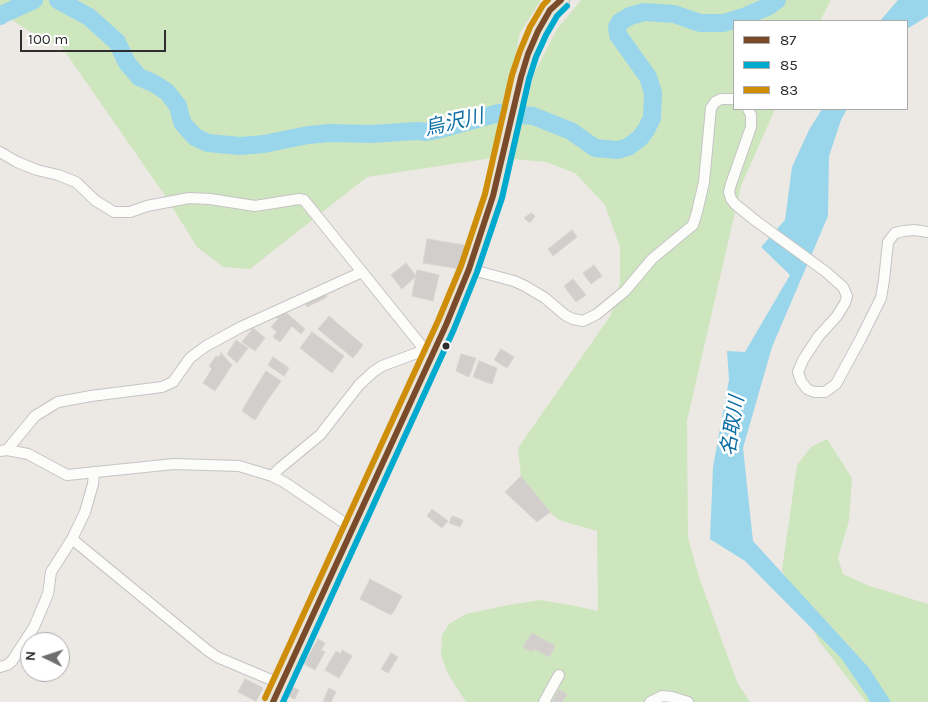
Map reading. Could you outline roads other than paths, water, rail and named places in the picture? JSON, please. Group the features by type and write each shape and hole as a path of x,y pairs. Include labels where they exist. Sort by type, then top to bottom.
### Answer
{"main road":[{"path":"272,702 352,528 428,351 446,325 469,269 493,196 528,54 550,10 561,0"}],"street":[{"path":"469,269 514,281 525,286 545,298 573,320 584,321 597,314 625,291 652,259 692,225 704,182 711,108 715,102 721,99 733,99"},
{"path":"748,110 751,115 751,127 731,184 729,192 731,199 756,221 826,272 843,287 846,296 845,303 837,316 818,337 803,360 798,372 801,382 807,389 814,392 825,392 836,384 881,298 888,242 895,233 914,230 928,232"},
{"path":"0,152 17,162 37,170 76,182 96,201 114,212 130,212 147,206 189,198 210,199 255,206 304,200 428,351 382,366 373,372 359,386 320,436 272,476"},
{"path":"4,450 35,416 58,402 162,387 173,382 190,358 206,346 241,327 362,272"},
{"path":"4,450 28,454 66,475 174,464 239,466 272,476 284,482 352,528"},
{"path":"0,666 7,665 12,661 34,627 48,594 51,572 72,539 85,512 93,484 94,472"},
{"path":"72,539 207,650 218,657 281,684"},
{"path":"544,702 559,675"},
{"path":"650,702 662,696 688,702"}],"water":[{"path":"898,0 928,0 928,16 908,28 908,20 881,20"},
{"name":"名取川","path":"821,110 846,110 841,120 829,156 828,216 772,347 743,448 753,541 869,668 891,702 870,702 841,658 745,561 710,539 713,467 729,380 727,351 745,352 790,275 761,247 785,220 792,167 809,130"}],"waterway":[{"name":"烏沢川","path":"0,16 34,0"},
{"name":"烏沢川","path":"58,0 89,17 117,42 127,63 139,77 167,92 178,106 182,122 195,137 208,143 240,146 331,133 426,132 499,113 533,116 571,131 595,148 618,150 628,147 640,138 646,130 652,118 653,93 648,77 618,35 617,27 620,22 630,16 644,12 674,14 700,23 724,23 733,20"},
{"name":"烏沢川","path":"733,20 769,6 777,0"}]}
